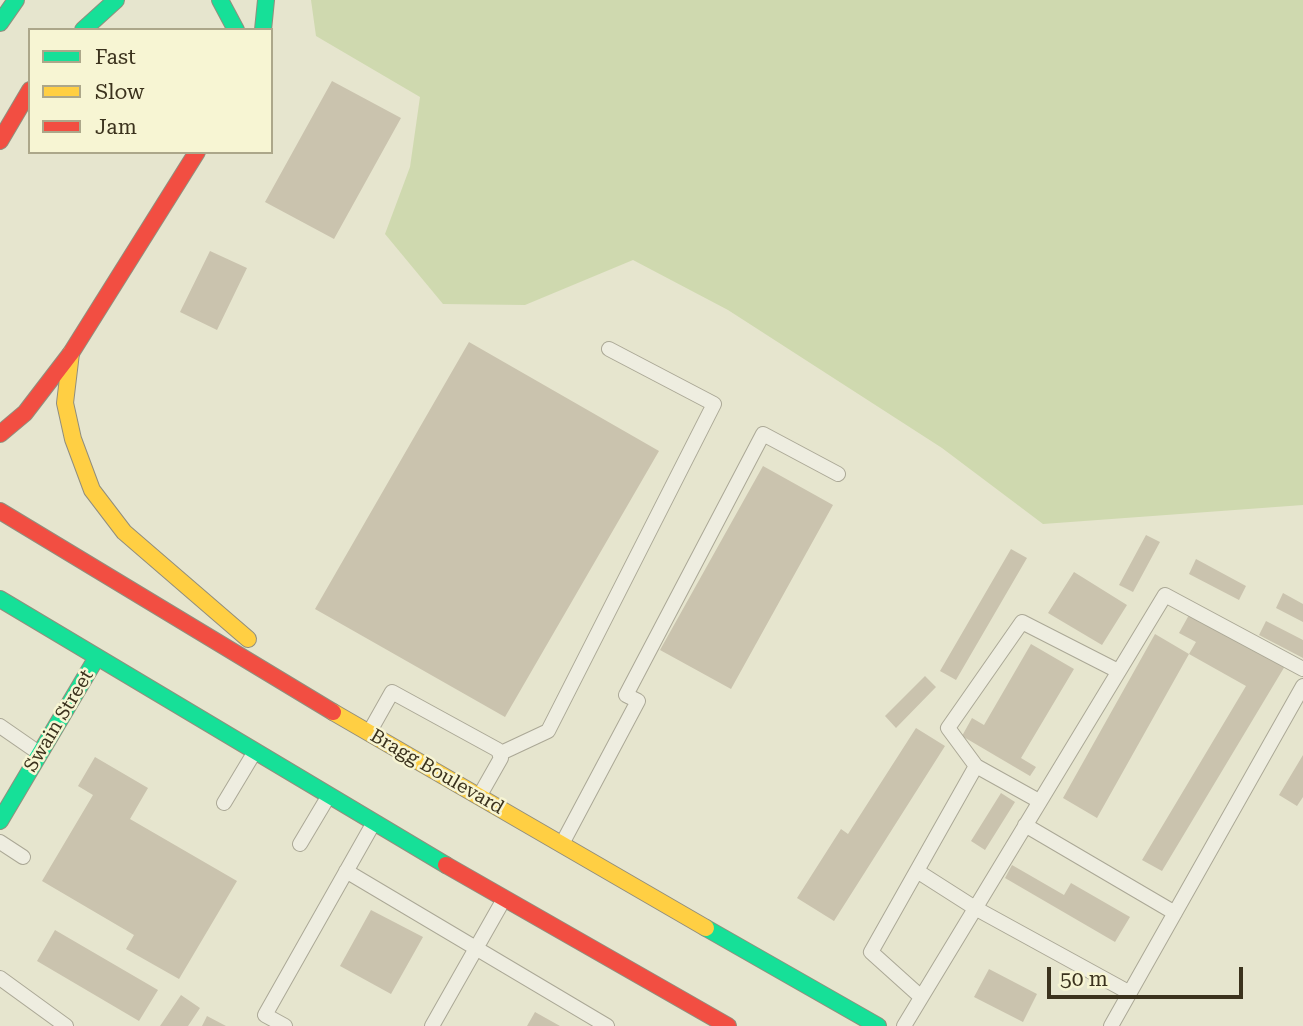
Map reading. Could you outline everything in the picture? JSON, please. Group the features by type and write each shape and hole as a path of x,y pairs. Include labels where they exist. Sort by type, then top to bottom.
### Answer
{"main road":[{"path":"0,23 16,0"},
{"path":"85,28 116,0"},
{"path":"220,0 235,28"},
{"path":"263,28 266,0"},
{"path":"67,28 79,10"},
{"path":"0,141 28,93"},
{"path":"0,434 25,413 71,353 196,154"},
{"path":"71,353 65,402 74,439 92,490 124,533 331,710"},
{"name":"Bragg Boulevard","path":"0,510 369,733 878,1026"},
{"path":"0,599 373,823 728,1026"},
{"name":"Swain Street","path":"0,821 97,657"}],"lane":[{"path":"479,797 501,753 548,731 714,404 609,349"},
{"path":"562,844 638,701 626,695 763,434 838,474"},
{"path":"904,1026 1164,595 1303,669"},
{"path":"1040,802 976,766 948,728 1022,622 1118,671"},
{"path":"1111,1026 1303,686"},
{"path":"369,733 392,692 501,753"},
{"path":"0,726 40,754"},
{"path":"224,803 254,752"},
{"path":"921,997 871,952 976,766"},
{"path":"300,844 328,796"},
{"path":"285,1026 265,1015 373,823"},
{"path":"1025,825 1175,913"},
{"path":"0,842 23,857"},
{"path":"346,871 607,1026"},
{"path":"917,871 975,908 1130,993"},
{"path":"432,1026 505,898"},
{"path":"0,978 66,1026"}],"green space":[{"path":"311,0 1303,0 1303,505 1043,524 942,448 728,310 633,260 525,305 443,304 385,234 410,167 420,97 316,36"}],"building":[{"path":"332,81 401,118 334,239 265,202"},
{"path":"210,251 247,268 217,330 180,312"},
{"path":"469,342 659,451 505,717 315,609"},
{"path":"763,466 833,505 731,689 660,650"},
{"path":"1146,535 1160,542 1133,592 1119,585"},
{"path":"1011,549 1027,558 956,680 940,671"},
{"path":"1196,559 1246,586 1239,600 1189,574"},
{"path":"1074,572 1127,605 1102,645 1048,613"},
{"path":"1283,593 1303,604 1303,622 1276,608"},
{"path":"1189,615 1285,666 1162,871 1142,860 1246,686 1189,654 1196,642 1179,633"},
{"path":"1266,621 1303,640 1303,658 1259,635"},
{"path":"1155,634 1189,654 1097,818 1063,798"},
{"path":"1031,644 1074,669 1021,758 1036,767 1030,776 962,736 972,718 984,725"},
{"path":"925,676 936,687 896,728 885,716"},
{"path":"916,728 945,746 834,921 797,898 841,829 848,834"},
{"path":"1303,755 1303,797 1297,806 1279,795"},
{"path":"95,757 148,788 130,819 237,881 179,979 126,949 134,935 42,881 93,795 78,786"},
{"path":"1001,793 1015,802 985,850 971,841"},
{"path":"1012,865 1064,895 1071,883 1130,917 1115,942 1005,878"},
{"path":"371,910 423,937 391,994 340,966"},
{"path":"55,930 158,990 139,1021 37,961"},
{"path":"989,969 1037,994 1023,1022 974,997"},
{"path":"181,995 200,1008 188,1026 160,1026"},
{"path":"535,1012 560,1026 527,1026"},
{"path":"207,1016 226,1026 202,1026"}],"traffic: fast":[{"path":"0,23 16,0"},
{"path":"85,28 116,0"},
{"path":"220,0 235,28"},
{"path":"263,28 266,0"},
{"path":"0,599 446,865"},
{"path":"0,821 97,657"},
{"path":"706,928 878,1026"}],"traffic: slow":[{"path":"71,353 65,403 73,439 92,490 124,532 248,639"},
{"path":"333,712 706,928"}],"traffic: jam":[{"path":"0,141 28,93"},
{"path":"0,434 25,413 71,353 196,154"},
{"path":"0,511 333,712"},
{"path":"446,865 728,1026"}]}
